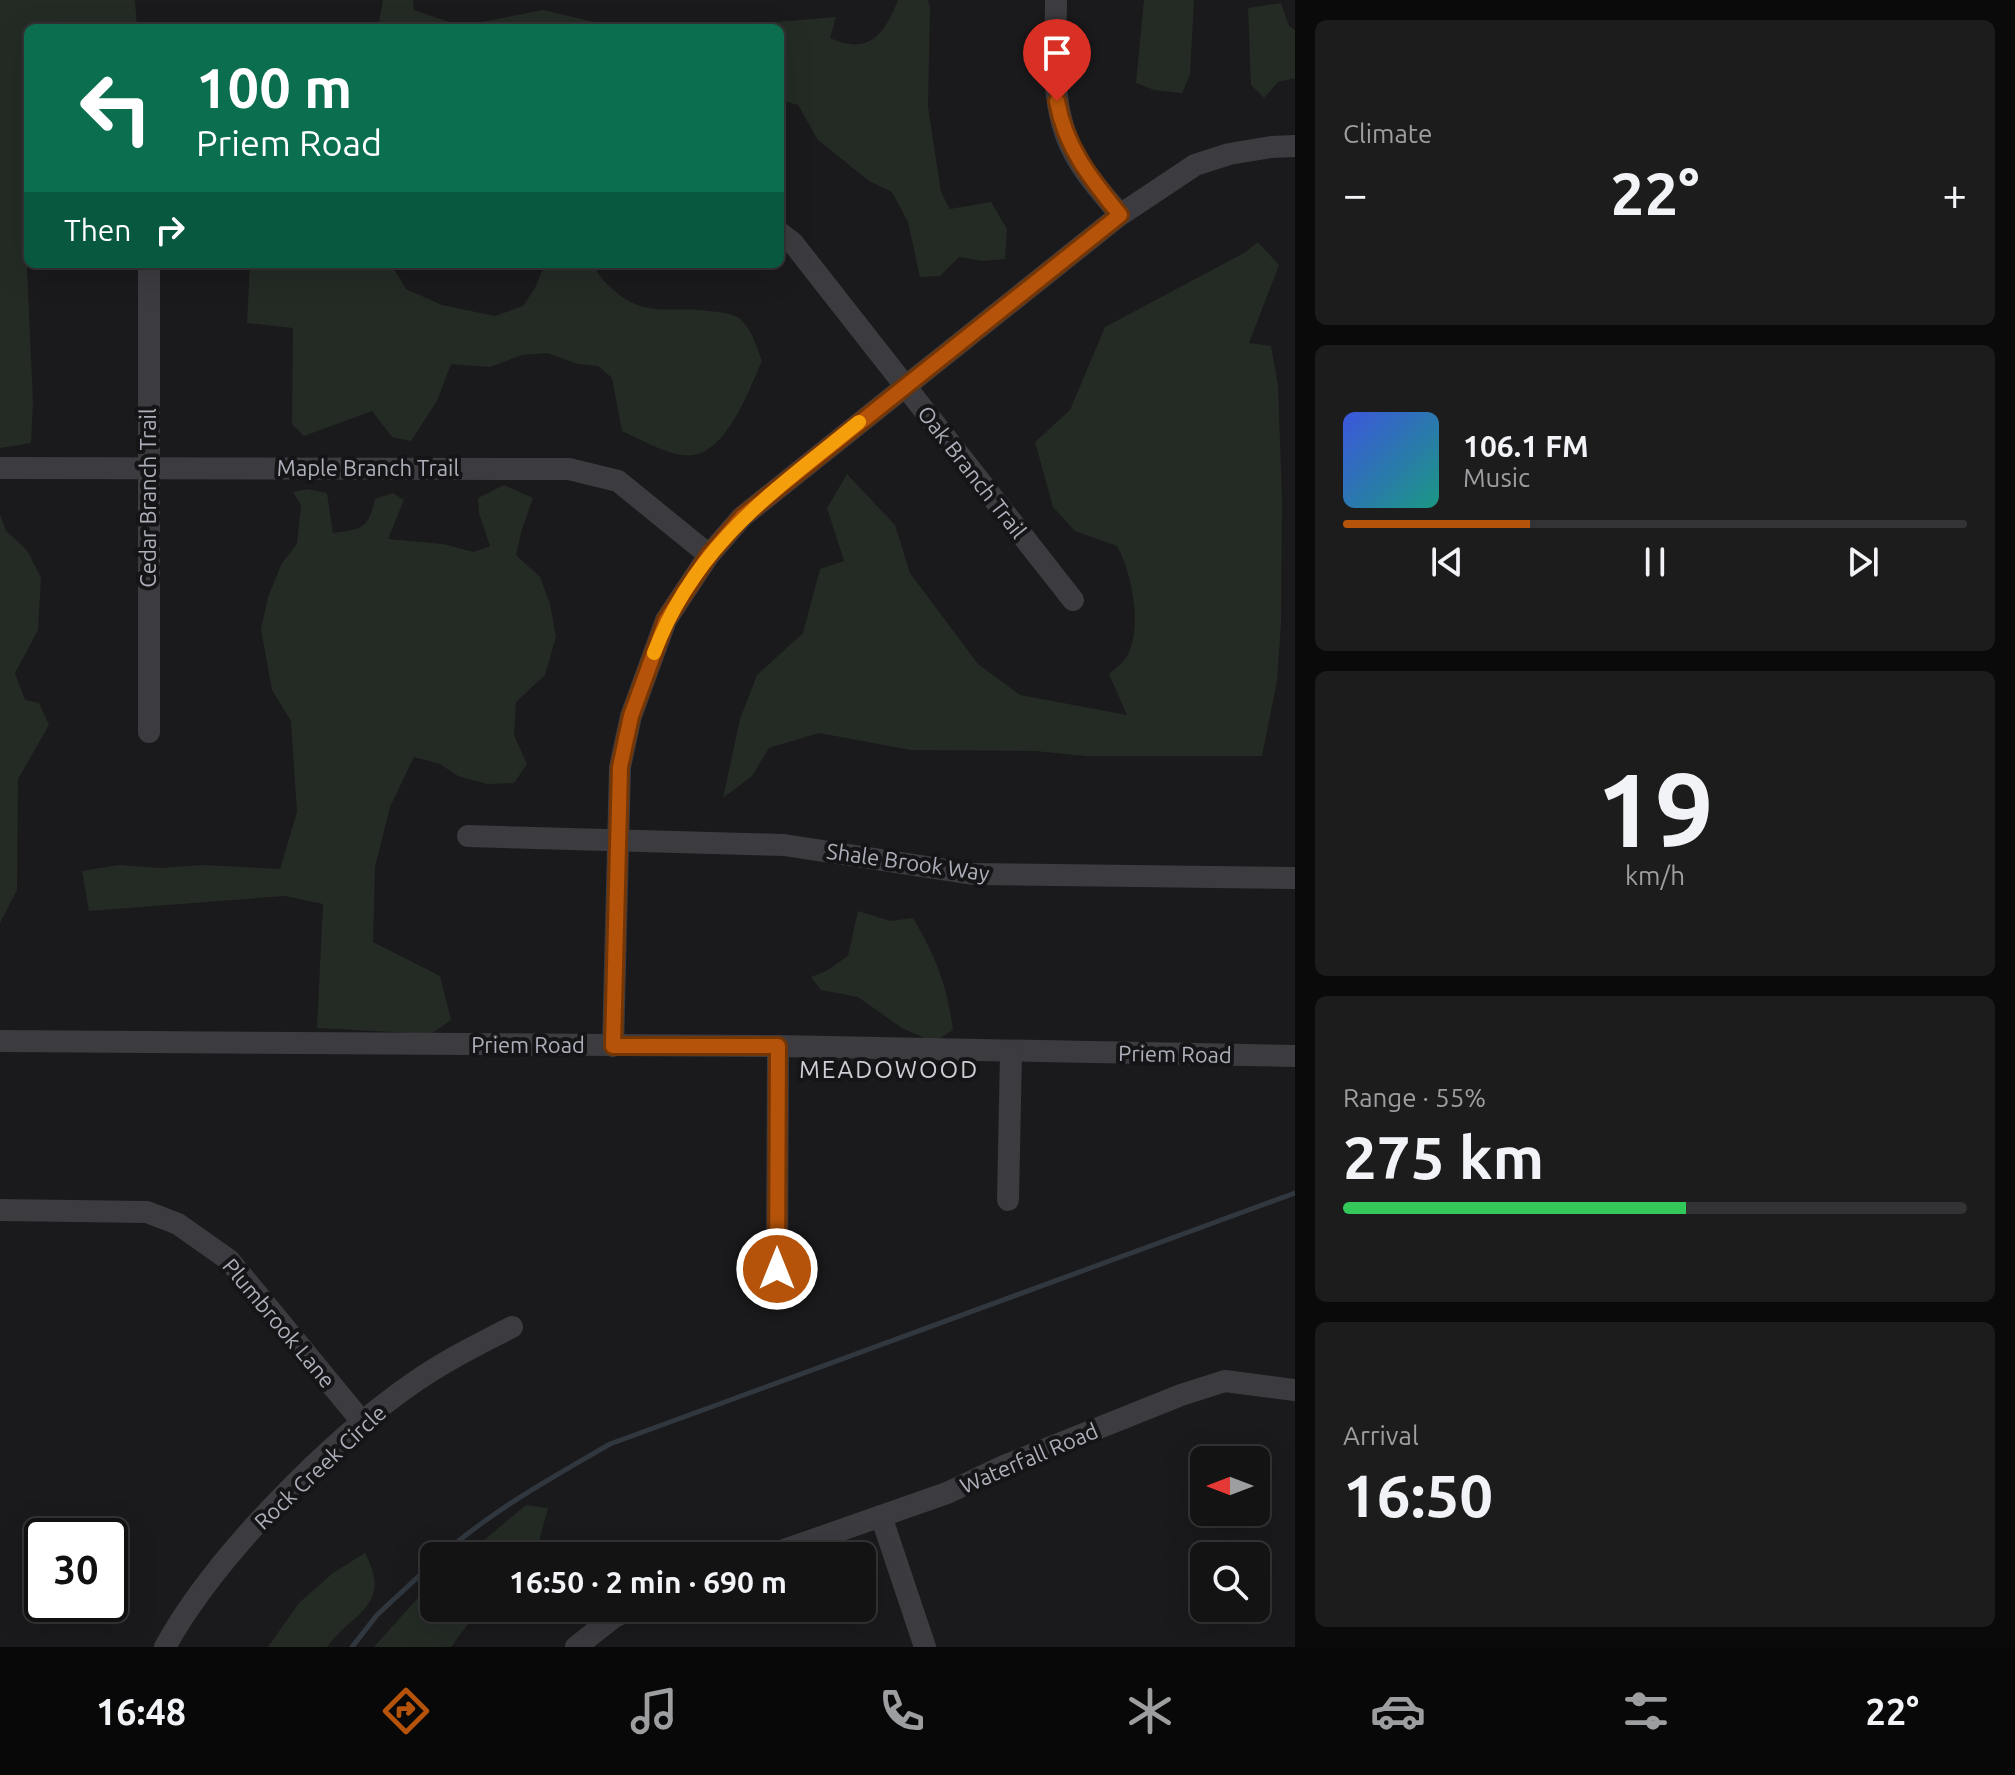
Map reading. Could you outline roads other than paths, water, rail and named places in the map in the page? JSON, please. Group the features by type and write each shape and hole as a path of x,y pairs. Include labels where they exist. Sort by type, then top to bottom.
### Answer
{"street":[{"path":"1056,0 1056,87 1063,130 1078,161 1120,215"},
{"path":"613,1046 620,767 631,716 666,620 709,555 742,517 1120,215 1195,165 1229,154 1295,146"},
{"name":"Oak Branch Trail","path":"784,236 793,243 1073,600"},
{"name":"Cedar Branch Trail","path":"149,268 149,732"},
{"name":"Maple Branch Trail","path":"0,468 569,469 618,481 709,555"},
{"name":"Shale Brook Way","path":"468,836 784,845 973,874 1295,878"},
{"name":"Priem Road","path":"0,1041 778,1046 1295,1056"},
{"path":"777,1269 778,1046"},
{"path":"1008,1200 1011,1052"},
{"name":"Plumbrook Lane","path":"0,1210 147,1212 178,1224 229,1260 363,1423"},
{"name":"Rock Creek Circle","path":"165,1647 215,1574 267,1514 363,1423 416,1381 512,1327"},
{"name":"Waterfall Road","path":"807,1542 947,1493 1004,1466 1181,1395 1225,1381 1295,1390"},
{"path":"881,1516 925,1647"},
{"path":"576,1647 608,1622"}],"waterway":[{"path":"458,1542 501,1510 610,1444 1295,1193"},
{"path":"352,1647 377,1615 420,1575"}],"district":[{"name":"MEADOWOOD","path":"889,1070"}]}
